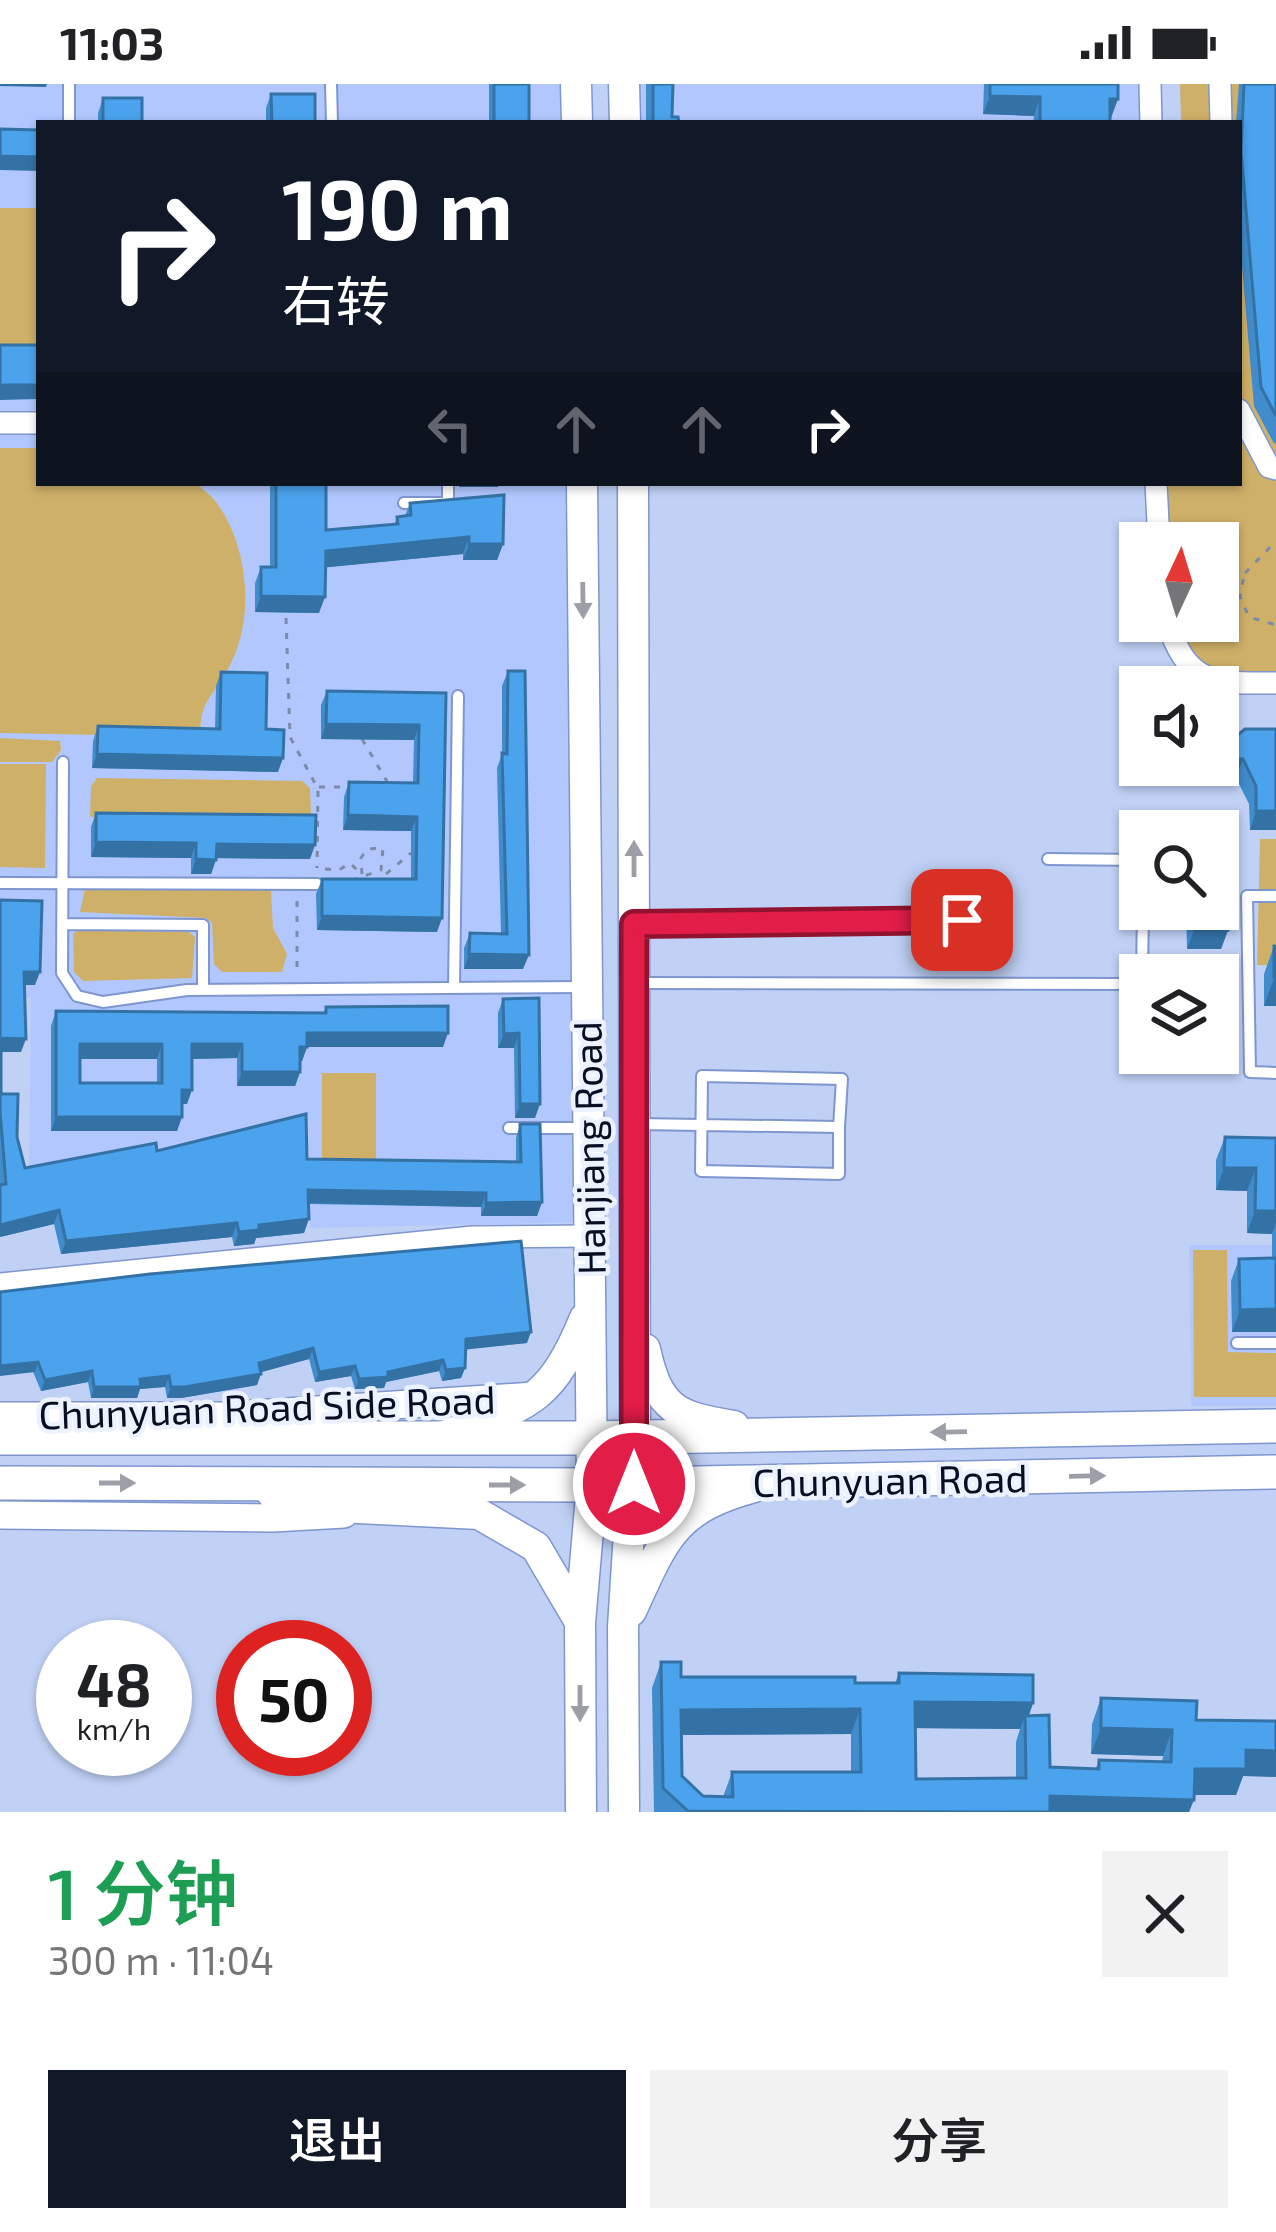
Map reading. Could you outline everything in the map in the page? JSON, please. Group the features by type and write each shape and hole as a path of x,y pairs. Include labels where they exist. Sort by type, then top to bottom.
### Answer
{"main road":[{"path":"576,84 577,120"},
{"path":"624,84 625,120"},
{"name":"Hanjiang Road","path":"580,1812 580,1622 592,1485 582,486"},
{"name":"Hanjiang Road","path":"624,1812 623,1628 635,1438 633,486"},
{"path":"634,1303 652,1382 683,1418 787,1435"},
{"path":"439,1438 516,1410 561,1375 590,1307"},
{"name":"Chunyuan Road","path":"0,1438 635,1438 1276,1426"},
{"name":"Chunyuan Road","path":"0,1483 592,1485 1276,1472"},
{"path":"623,1628 669,1531 718,1497 776,1481"},
{"path":"231,1484 338,1508 479,1514 536,1547 580,1622"}],"street":[{"path":"1150,84 1151,120"},
{"path":"1220,84 1221,120"},
{"path":"1242,416 1269,467 1276,469"},
{"path":"0,423 36,423"},
{"path":"1156,486 1158,522"},
{"path":"1177,642 1188,665 1210,683 1276,683"},
{"path":"0,1284 473,1237 589,1235"},
{"name":"Chunyuan Road Side Road","path":"0,1416 155,1416 534,1396"},
{"path":"76,1438 155,1416"},
{"path":"0,1516 273,1518 399,1510"}],"lane":[{"path":"69,84 69,120"},
{"path":"332,84 332,120"},
{"path":"404,503 448,503 448,486"},
{"path":"454,988 458,696"},
{"path":"63,762 62,973 76,996 103,1002 202,990 587,988"},
{"path":"1048,859 1119,860"},
{"path":"0,884 316,884"},
{"path":"1276,896 1246,896 1250,1072 1276,1073"},
{"path":"634,924 962,920"},
{"path":"63,924 203,925 202,990"},
{"path":"634,982 1119,984"},
{"path":"702,1076 842,1079 839,1127 839,1174 701,1172 702,1076"},
{"path":"634,1124 839,1127"},
{"path":"509,1128 588,1127"},
{"path":"1237,1342 1276,1343"}],"path":[{"path":"1276,541 1244,575 1240,597 1249,617 1276,626"},
{"path":"1239,575 1244,575"},
{"path":"286,618 290,737 317,787 316,892 297,893 297,989"},
{"path":"362,739 397,797"},
{"path":"317,787 353,787"},
{"path":"372,787 390,787"},
{"path":"362,875 361,859 376,845 386,860 383,872 388,882"},
{"path":"348,883 383,872 411,853"},
{"path":"317,869 339,870 350,862 362,875"},
{"path":"339,870 352,889"}],"shaded area":[{"path":"0,84 576,84 577,120 36,120 36,486 582,486 589,1222 310,1228 308,1122 29,1175 31,998 0,998"},
{"path":"624,84 1150,84 1151,120 625,120"},
{"path":"1180,84 1276,84 1276,682 1239,683 1239,666 1198,666 1182,642 1239,642 1239,522 1158,522 1156,486 1242,486 1242,120 1181,120"},
{"path":"0,208 36,208 36,353 0,352"},
{"path":"0,448 36,448 36,486 200,486 216,502 235,539 245,602 239,644 206,705 200,737 0,733"},
{"path":"0,738 60,741 61,750 52,762 0,762"},
{"path":"0,764 46,764 45,868 0,867"},
{"path":"97,778 302,781 310,788 311,818 96,819 90,816 91,786"},
{"path":"1260,839 1276,839 1276,965 1257,965"},
{"path":"85,889 271,891 273,928 287,954 282,972 222,972 214,964 212,923 206,918 80,912"},
{"path":"78,930 189,932 195,937 192,978 83,981 74,972 73,934"},
{"path":"322,1073 376,1073 376,1167 322,1167"},
{"path":"1189,1245 1276,1245 1276,1406 1191,1406"},
{"path":"1193,1250 1227,1250 1228,1352 1276,1353 1276,1397 1194,1397"}],"building":[{"path":"494,84 529,84 529,120 494,120"},
{"path":"653,84 673,84 672,117 678,120 653,120"},
{"path":"990,84 1118,84 1118,99 1110,99 1110,120 1040,120 1040,97 990,96"},
{"path":"1244,84 1276,84 1276,416 1261,387 1242,129"},
{"path":"271,94 315,94 315,120 272,120"},
{"path":"103,98 142,98 142,120 103,120"},
{"path":"0,129 36,130 36,157 0,156"},
{"path":"0,345 36,345 36,385 0,385"},
{"path":"276,486 326,486 326,530 398,524 397,517 411,515 410,503 504,495 503,544 469,544 469,537 326,551 325,597 261,596 261,567 276,567"},
{"path":"508,671 525,671 529,955 469,954 470,933 507,934 502,753 507,754"},
{"path":"221,672 267,673 266,729 284,730 283,758 97,754 98,726 220,729"},
{"path":"327,691 446,693 442,918 322,916 322,879 416,879 417,817 348,815 349,782 418,783 419,725 326,724"},
{"path":"1245,729 1276,729 1276,811 1256,811 1256,786 1239,759 1239,734"},
{"path":"96,813 316,815 315,845 217,844 216,860 196,859 196,843 96,842"},
{"path":"0,900 42,901 40,972 24,972 26,1039 1,1038 1,1094 18,1094 17,1137 25,1168 156,1143 157,1151 306,1114 307,1159 521,1162 520,1124 540,1124 542,1202 486,1203 486,1193 308,1190 309,1219 259,1225 259,1230 239,1232 237,1223 66,1241 59,1210 0,1225 0,1185 6,1184 0,1111"},
{"path":"539,998 540,1104 520,1104 519,1033 504,1034 503,999"},
{"path":"448,1006 448,1033 307,1033 307,1047 300,1047 300,1072 242,1072 242,1044 192,1044 192,1090 182,1090 182,1117 56,1117 56,1011 326,1013 326,1007","holes":["80,1044 162,1044 162,1083 80,1083"]},
{"path":"1225,1137 1276,1138 1276,1211 1255,1211 1256,1168 1224,1168"},
{"path":"521,1241 531,1332 466,1339 465,1368 446,1370 443,1360 388,1372 388,1377 359,1379 355,1366 319,1372 313,1348 259,1363 261,1374 185,1387 171,1387 169,1376 140,1379 141,1387 94,1387 92,1371 45,1380 38,1362 0,1366 0,1292"},
{"path":"1276,1258 1276,1309 1240,1310 1239,1259"},
{"path":"661,1662 681,1662 681,1677 855,1677 855,1683 899,1683 899,1673 1033,1675 1033,1703 915,1702 916,1779 1026,1778 1025,1716 1049,1715 1050,1767 1099,1769 1099,1760 1171,1762 1172,1730 1101,1728 1101,1698 1197,1701 1196,1720 1276,1721 1276,1751 1246,1750 1246,1769 1195,1769 1194,1800 1050,1796 1050,1812 688,1811 663,1788","holes":["860,1709 861,1772 732,1772 733,1797 703,1796 682,1776 681,1710"]}],"route":[{"path":"634,1484 634,924 962,920"}]}
